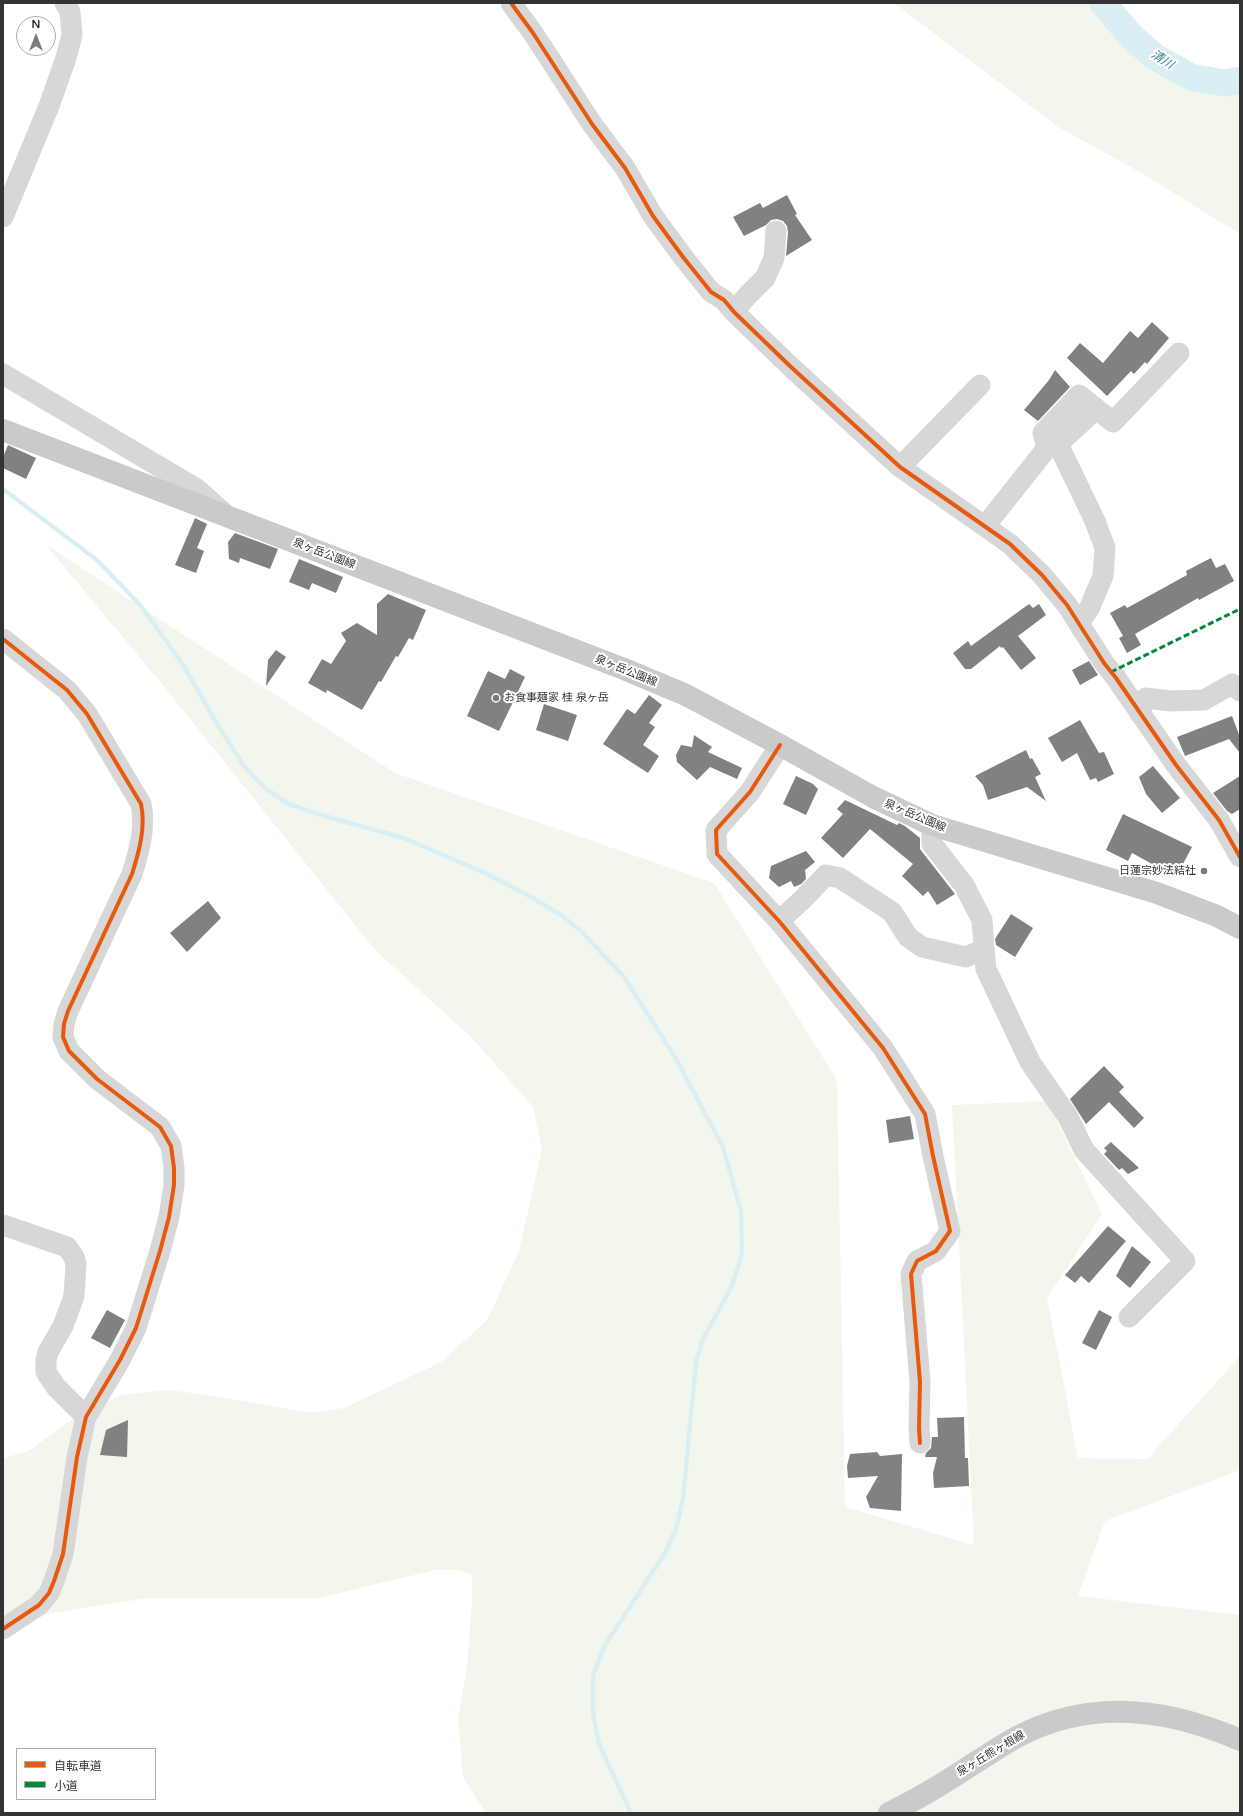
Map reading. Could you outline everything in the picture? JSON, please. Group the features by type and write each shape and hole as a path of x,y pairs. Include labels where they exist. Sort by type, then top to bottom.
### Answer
{"main road":[{"name":"泉ヶ岳公園線","path":"3,430 624,669 686,695 873,797 932,825 1157,893 1217,916 1240,928"},
{"name":"泉ヶ丘熊ヶ根線","path":"889,1813 962,1772 1017,1737 1049,1723 1075,1716 1099,1712 1128,1711 1153,1714 1180,1718 1214,1728 1240,1740"}],"street":[{"path":"3,217 49,106 66,58 72,35 70,12 65,3"},
{"path":"511,3 533,32 592,124 625,168 666,234 711,292 724,300 734,312 900,467 1010,544 1042,575 1079,623 1104,663 1116,678 1138,712 1219,820 1240,857"},
{"path":"734,312 765,278 774,258 776,231"},
{"path":"985,526 1047,448 1043,433 1080,395 1113,422 1179,353"},
{"path":"3,374 197,489 227,516"},
{"path":"900,467 980,385"},
{"path":"1079,623 1089,609 1103,576 1105,548 1095,521 1058,444 1096,409"},
{"path":"3,639 67,690 87,714 137,796 143,812 140,846 132,874 68,1011 64,1024 63,1037 65,1045 96,1080 150,1118 163,1131 171,1146 174,1168 174,1185 169,1217 136,1328 120,1360 86,1418 77,1457 63,1554 54,1581 49,1593 39,1605 3,1629"},
{"path":"1138,712 1146,698 1171,701 1204,700 1232,684 1240,691"},
{"path":"780,745 750,792 716,830 717,854 779,921 883,1048 925,1114 950,1231 936,1251 917,1261 911,1274 920,1382 920,1443"},
{"path":"932,825 932,844 964,885 982,920 986,968 1030,1062 1068,1117 1084,1150 1185,1261 1129,1317"},
{"path":"779,921 803,900 826,875 840,878 892,912 908,937 922,947 966,957 984,949"},
{"path":"3,1224 67,1247 74,1257 76,1264 74,1296 63,1326 48,1352 46,1372 56,1387 86,1418"}],"shaded area":[{"path":"894,3 1107,3 1118,39 1236,89 1240,88 1240,234 1138,171 1058,127"},
{"path":"45,544 395,773 714,883 837,1080 845,1507 974,1545 952,1105 1047,1101 1102,1214 1047,1298 1078,1458 1147,1459 1240,1356 1240,1470 1105,1521 1078,1596 1240,1615 1240,1813 486,1813 463,1778 458,1718 467,1667 472,1602 472,1575 458,1570 435,1570 319,1598 148,1598 51,1613 3,1630 3,1458 29,1451 66,1423 121,1395 168,1390 209,1395 311,1413 344,1408 441,1362 487,1320 519,1251 542,1149 533,1107 472,1038 375,950 161,683"}],"building":[{"path":"787,195 797,214 795,215 812,240 786,256 788,232 787,226 783,221 777,219 771,220 766,225 744,236 733,217 760,203 763,208"},
{"path":"1152,322 1169,338 1147,364 1145,362 1134,374 1131,371 1107,396 1067,358 1080,343 1103,363 1130,331 1138,338"},
{"path":"1055,370 1070,387 1038,421 1024,410 1049,380"},
{"path":"8,445 36,458 26,479 3,468 3,457"},
{"path":"195,518 207,524 197,548 204,551 196,573 175,565"},
{"path":"235,533 278,549 270,569 240,558 239,563 229,559 228,542"},
{"path":"1211,558 1216,568 1225,564 1234,581 1199,600 1198,598 1135,634 1141,645 1127,653 1119,638 1123,636 1110,613 1125,605 1127,608 1187,575 1186,571"},
{"path":"299,559 343,577 336,593 312,583 309,590 289,582"},
{"path":"388,594 426,610 413,640 409,638 398,657 396,656 381,682 379,681 362,710 327,690 326,693 308,683 322,659 331,664 346,641 341,633 357,623 377,635 377,604"},
{"path":"1029,604 1033,608 1039,604 1046,615 1018,636 1036,658 1021,670 1003,647 1001,648 1000,646 971,669 965,669 953,653 968,641 971,646"},
{"path":"276,650 286,657 266,686 268,660"},
{"path":"1089,661 1098,675 1080,685 1072,670"},
{"path":"510,669 525,677 499,731 467,716 488,671 505,679"},
{"path":"649,695 662,705 649,723 655,727 643,745 659,756 648,773 603,744 627,709 635,714"},
{"path":"544,704 577,715 568,741 536,730"},
{"path":"1232,716 1240,737 1240,753 1229,739 1185,756 1177,737"},
{"path":"1080,720 1099,753 1104,752 1114,774 1098,782 1096,778 1090,780 1077,753 1062,762 1048,738"},
{"path":"694,735 712,747 708,752 742,768 737,779 710,767 697,780 677,762 676,755 681,745 692,747"},
{"path":"1026,750 1030,759 1032,758 1041,774 1035,777 1046,801 1027,787 988,800 983,785 975,776"},
{"path":"1153,766 1180,798 1162,813 1146,794 1139,777"},
{"path":"796,776 813,784 818,789 806,815 783,804"},
{"path":"1240,776 1240,809 1232,814 1227,811 1213,793"},
{"path":"845,800 897,825 899,823 905,826 920,838 920,849 955,894 937,905 928,891 923,896 902,876 913,864 870,829 843,858 821,838 843,814 837,809"},
{"path":"1123,814 1192,847 1176,877 1132,853 1128,861 1106,850"},
{"path":"806,851 815,862 805,870 806,879 801,884 794,887 791,881 779,887 769,878 771,866"},
{"path":"208,901 221,918 187,952 170,933"},
{"path":"1011,914 1033,928 1015,957 996,945 995,939"},
{"path":"1104,1066 1124,1087 1119,1092 1144,1118 1134,1128 1109,1102 1086,1124 1070,1099"},
{"path":"910,1116 914,1139 889,1143 886,1120"},
{"path":"1111,1142 1139,1168 1128,1174 1122,1168 1119,1170 1104,1154 1107,1151 1104,1148"},
{"path":"1108,1226 1126,1241 1089,1283 1081,1276 1075,1283 1065,1275"},
{"path":"1132,1246 1151,1262 1130,1288 1116,1276"},
{"path":"107,1310 125,1320 110,1348 91,1338"},
{"path":"1099,1310 1112,1317 1096,1350 1082,1343"},
{"path":"964,1417 965,1458 968,1458 969,1486 934,1488 933,1473 937,1457 925,1457 926,1453 931,1448 932,1437 938,1437 937,1418"},
{"path":"128,1420 127,1457 100,1455 106,1430"},
{"path":"877,1452 880,1456 902,1454 901,1511 870,1508 866,1497 878,1476 848,1478 847,1466 850,1454"}],"waterway":[{"name":"清川","path":"1103,3 1131,36 1155,57 1191,77 1225,83 1240,80"},
{"path":"3,489 97,560 141,606 183,665 219,727 244,766 266,789 289,804 321,815 404,838 485,873 526,894 561,915 581,931 624,977 675,1057 723,1147 741,1211 742,1253 732,1286 703,1339 696,1362 683,1499 676,1529 665,1553 605,1645 593,1675 593,1714 599,1744 631,1813"}],"marked path":[{"path":"1111,672 1240,609"}],"cycle path":[{"path":"511,3 533,33 592,124 625,168 653,216 711,292 724,300 734,312 791,367 900,467 1010,544 1042,575 1067,605 1104,663 1176,765 1219,820 1240,857"},
{"path":"3,639 67,690 87,714 141,804 143,822 142,830 132,874 68,1011 64,1024 63,1037 69,1051 97,1079 160,1127 171,1146 174,1168 174,1185 169,1217 136,1328 120,1360 86,1417 77,1457 63,1554 54,1581 49,1593 39,1605 3,1629"},
{"path":"780,745 750,792 716,830 717,854 779,921 883,1048 925,1114 950,1231 936,1251 917,1261 911,1274 920,1382 920,1443"}],"place":[{"name":"お食事麺家 桂 泉ヶ岳","path":"496,698"},
{"name":"日蓮宗妙法結社","path":"1204,871"}]}
